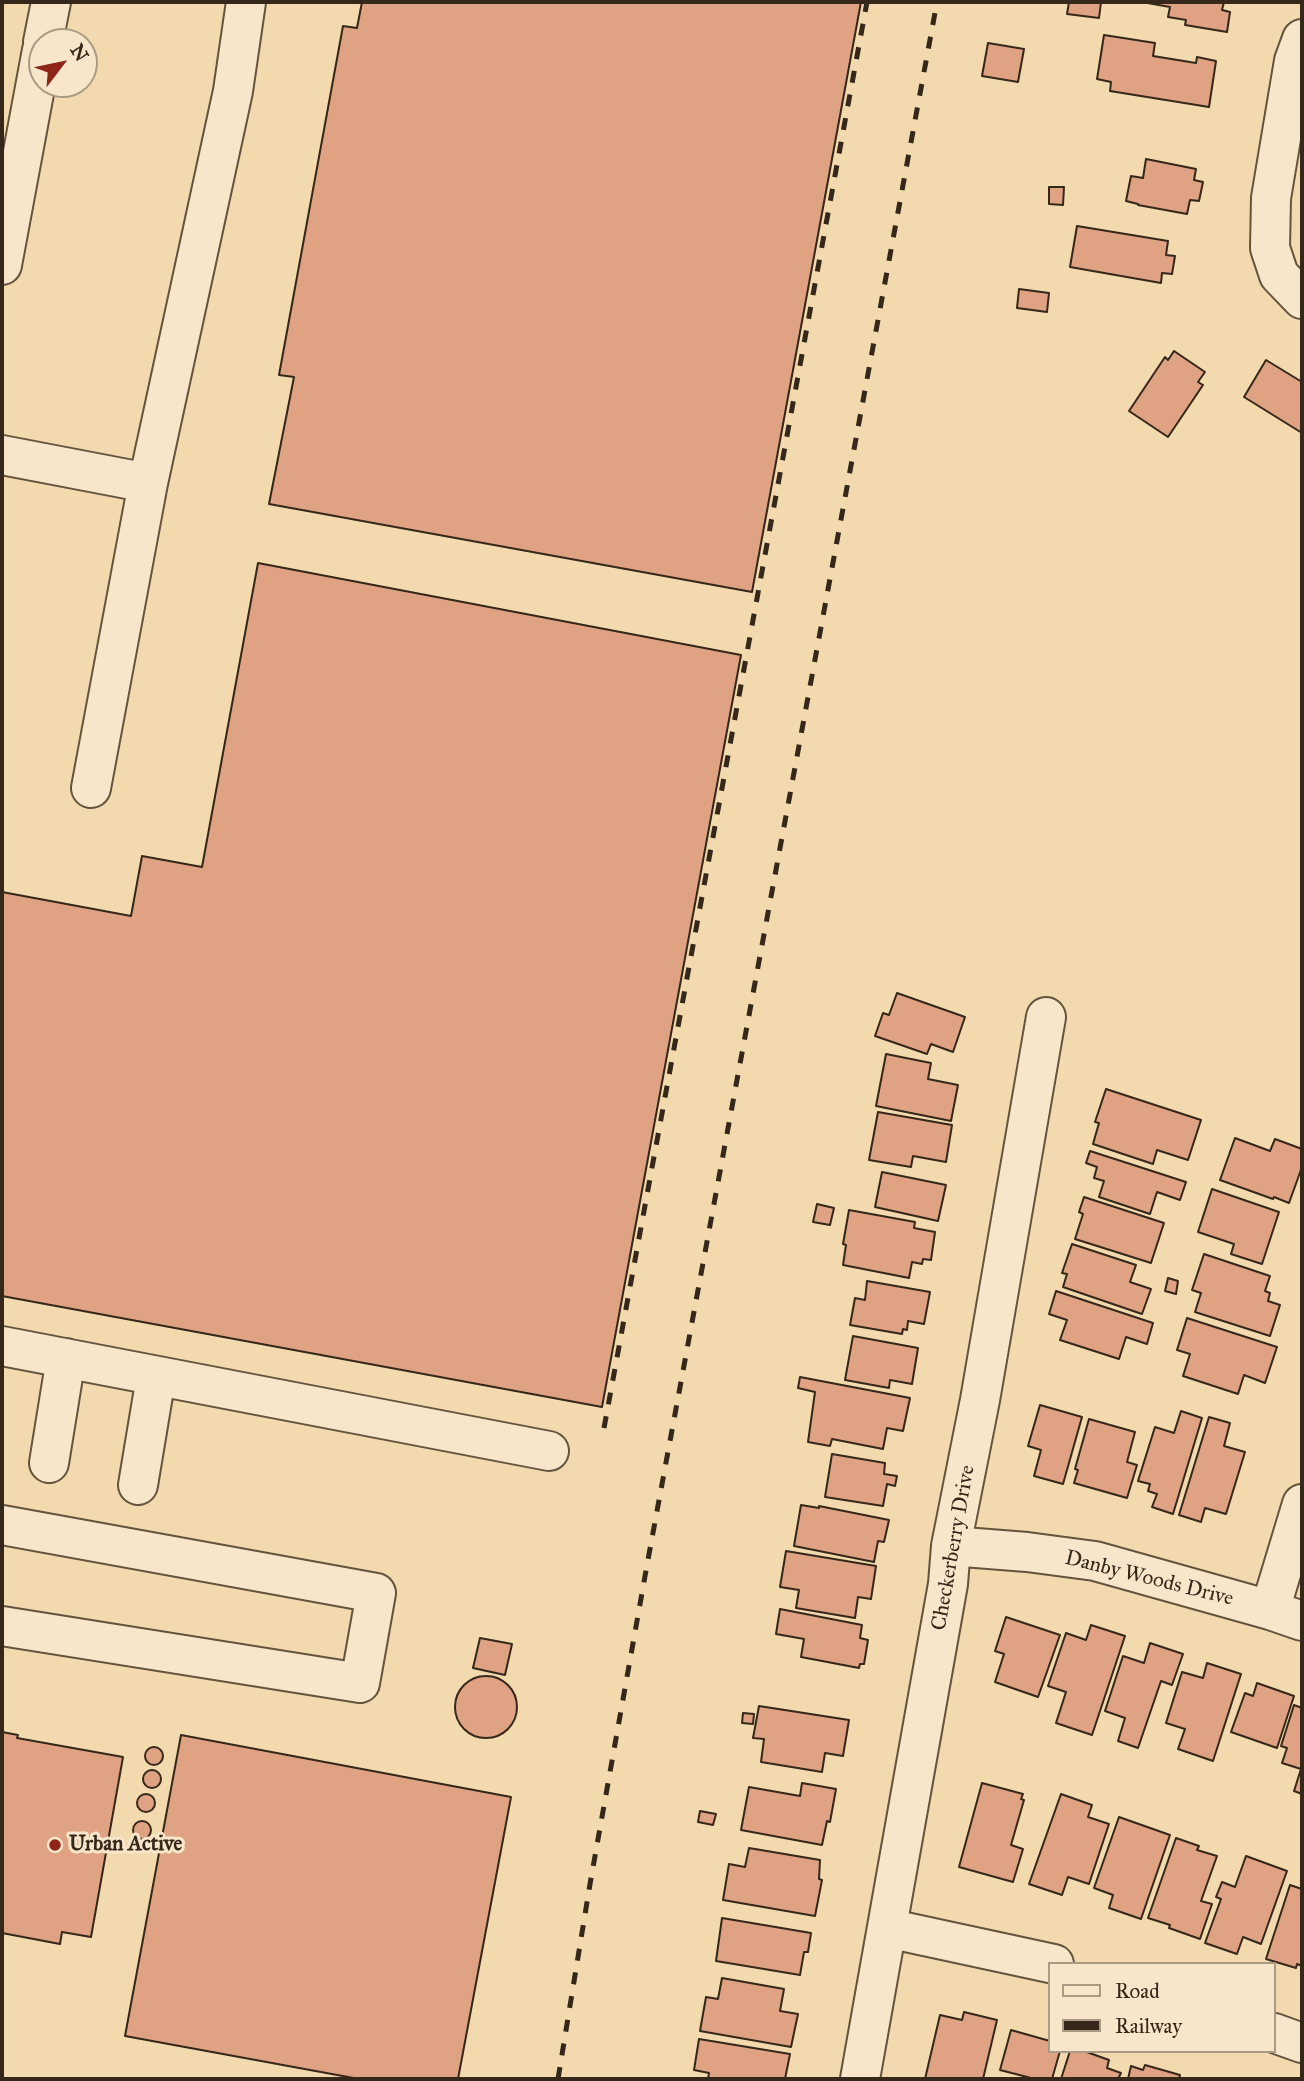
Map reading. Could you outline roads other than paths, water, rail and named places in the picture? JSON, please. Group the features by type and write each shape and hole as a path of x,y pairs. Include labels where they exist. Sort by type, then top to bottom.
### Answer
{"street":[{"path":"46,28 51,2"},
{"path":"91,788 148,483 233,91 246,2"},
{"path":"1302,39 1294,61 1271,198 1270,248 1279,275 1302,299"},
{"path":"3,257 33,98"},
{"path":"2,455 148,483"},
{"name":"Checkerberry Drive","path":"860,2079 948,1584 951,1546 980,1400 1046,1017"},
{"path":"2,1346 549,1451"},
{"path":"48,1463 66,1358"},
{"path":"138,1485 156,1377"},
{"path":"1286,1615 1302,1504"},
{"path":"2,1525 376,1593 360,1683 2,1626"},
{"name":"Danby Woods Drive","path":"951,1546 1095,1561 1286,1615"},
{"path":"887,1928 1048,1963"},
{"path":"1276,2034 1302,2043"}],"railway":[{"path":"604,1428 867,2"},
{"path":"558,2079 647,1565 937,2"}],"place":[{"name":"Urban Active","path":"55,1845"}]}
